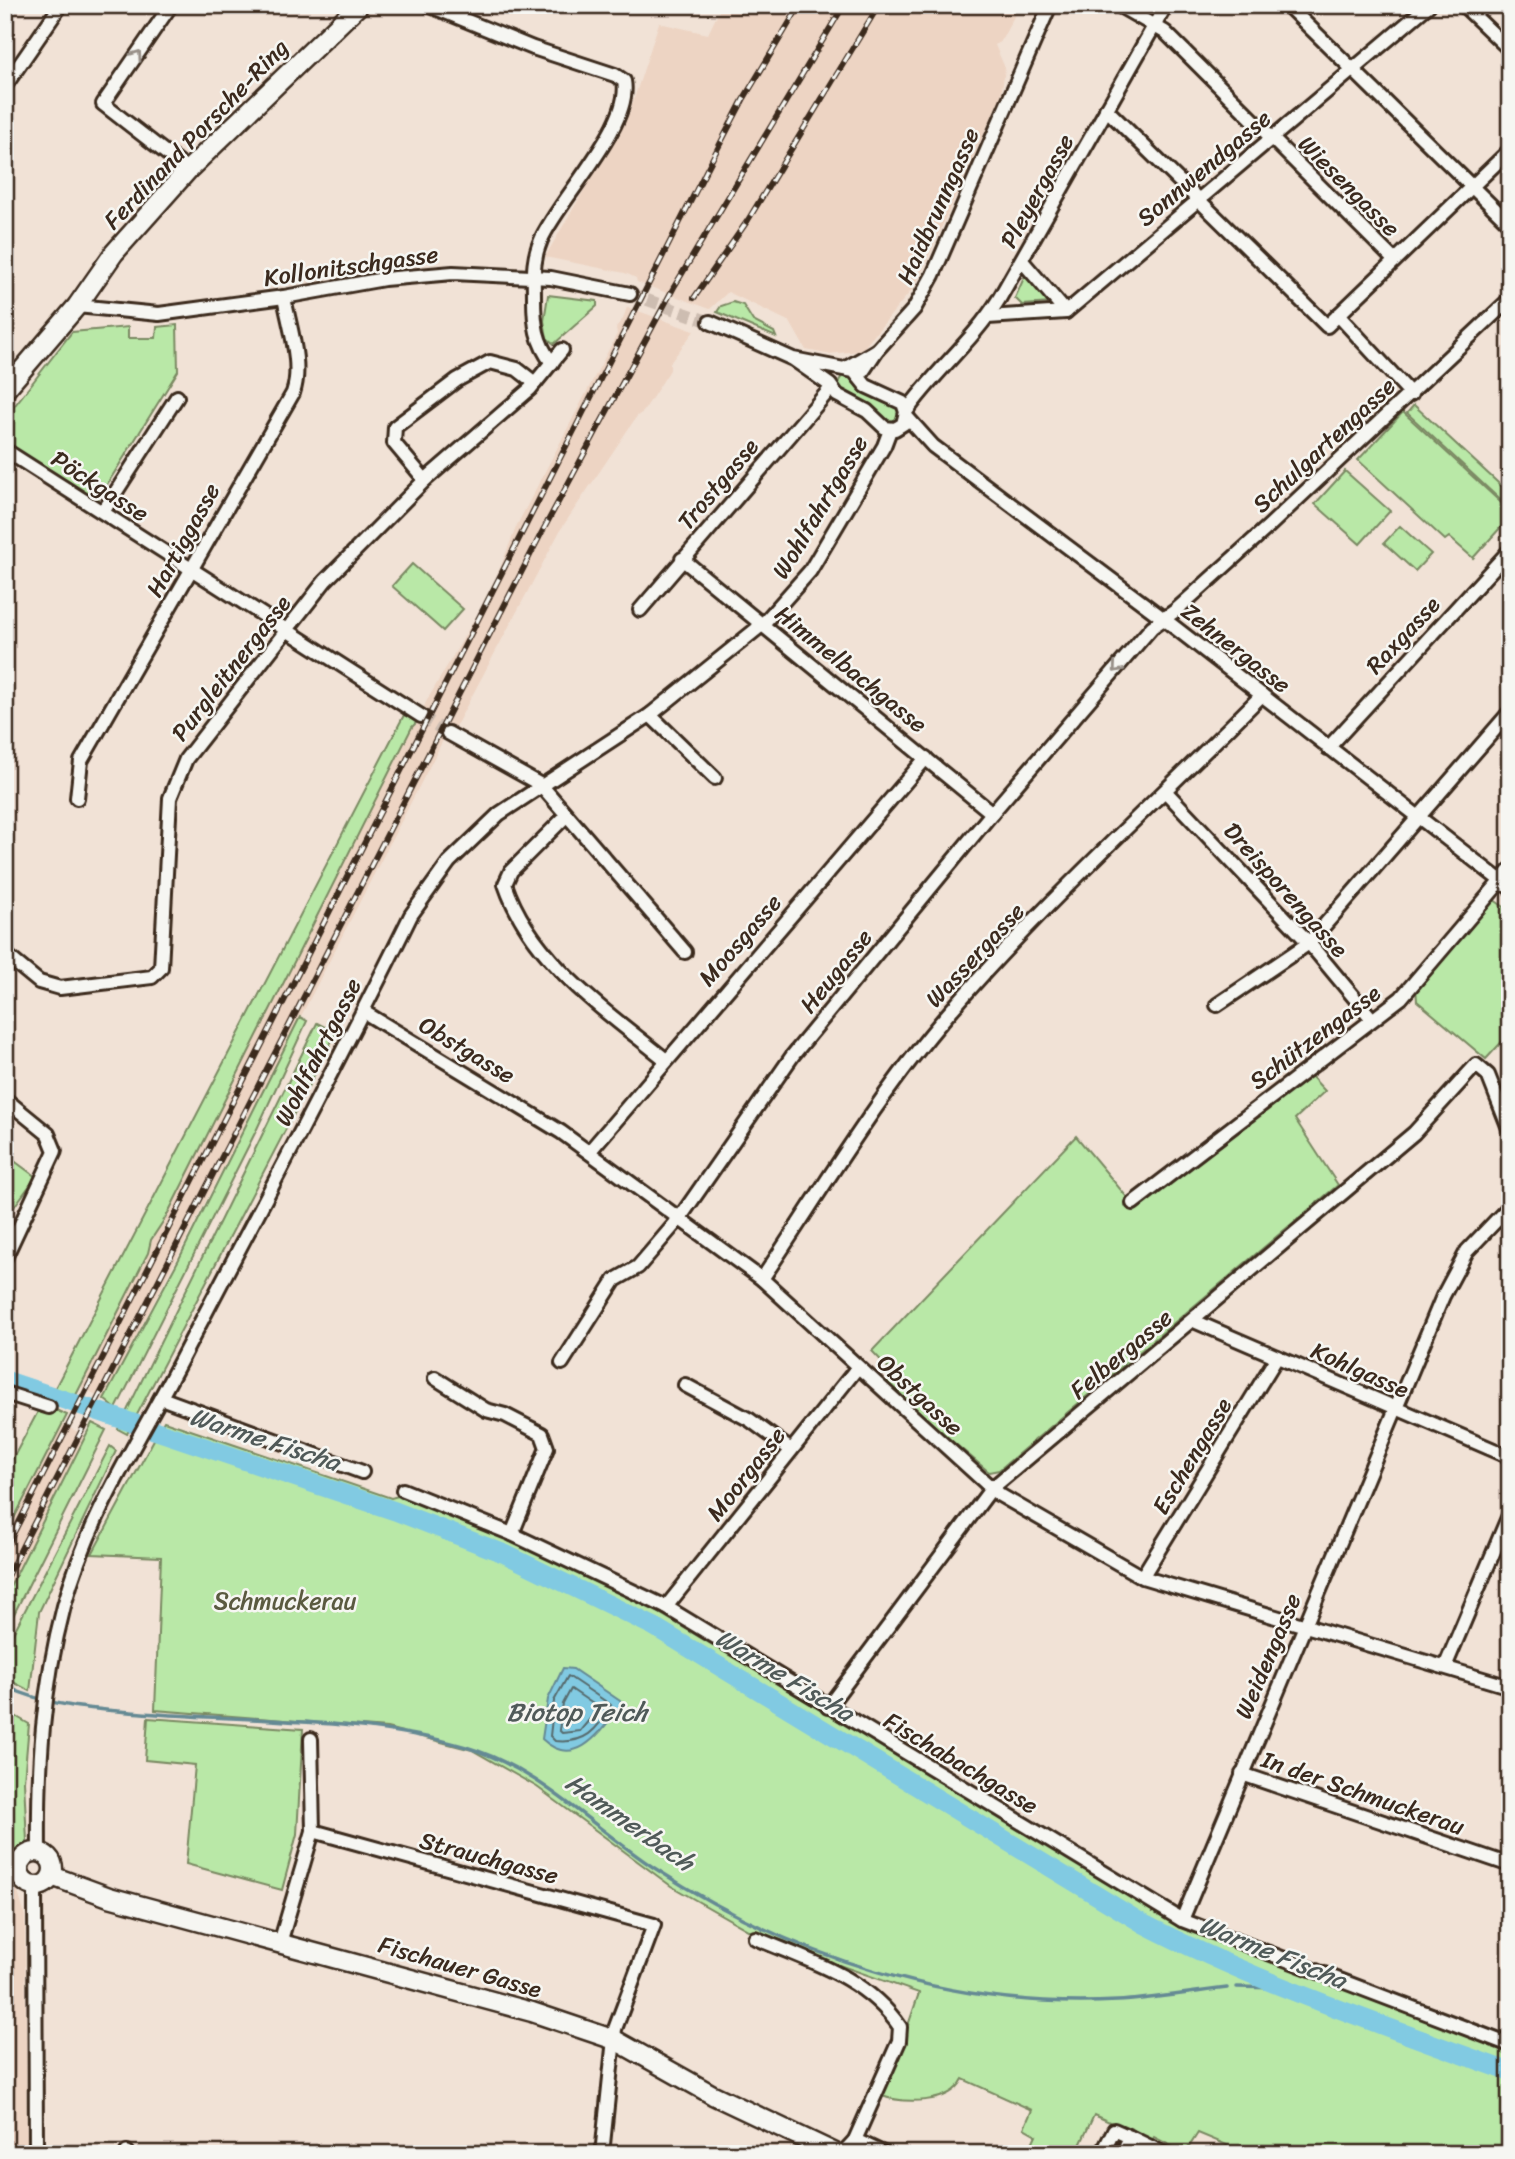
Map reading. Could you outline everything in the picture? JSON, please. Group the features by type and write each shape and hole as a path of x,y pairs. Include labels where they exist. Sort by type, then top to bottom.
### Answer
{"main road":[{"name":"Ferdinand Porsche-Ring","path":"5,390 77,306 114,253 188,170 359,5"},
{"path":"38,1852 51,1861 52,1876 46,1884 35,1887 12,1870 27,1855 38,1852"},
{"name":"Fischauer Gasse","path":"52,1876 109,1897 532,2012 615,2040 713,2095 837,2154"}],"street":[{"path":"5,86 11,64 61,5"},
{"path":"172,5 103,104 188,170"},
{"path":"428,5 533,48 615,75 624,81 626,90 614,123 589,168 546,228 533,261 534,322 538,343 552,363"},
{"name":"Haidbrunngasse","path":"859,377 877,350 914,309 933,275 1050,5"},
{"name":"Wiesengasse","path":"1118,5 1154,24 1394,260"},
{"name":"Pleyergasse","path":"904,410 988,317 1023,261 1166,5"},
{"path":"1287,5 1510,224"},
{"name":"Sonnwendgasse","path":"1066,312 1429,5"},
{"path":"1463,5 1510,50"},
{"path":"1106,109 1327,326 1510,149"},
{"path":"1023,261 1066,312"},
{"name":"Kollonitschgasse","path":"77,306 159,314 453,273 533,276 630,294"},
{"name":"Hartiggasse","path":"77,798 81,761 192,572 297,381 284,297"},
{"name":"Schulgartengasse","path":"1164,619 1411,394 1510,299"},
{"path":"988,317 1066,312"},
{"path":"1338,315 1411,394"},
{"path":"710,322 793,359 830,386"},
{"name":"Purgleitnergasse","path":"5,954 39,982 60,988 152,977 161,968 170,798 186,759 325,581 425,480 536,383 562,350"},
{"name":"Haidbrunngasse","path":"843,369 877,350"},
{"path":"793,359 843,369 859,377 904,410"},
{"path":"425,480 394,443 395,427 476,367 490,362 517,369 536,383"},
{"name":"Trostgasse","path":"640,610 843,369"},
{"name":"Zehnergasse","path":"830,386 892,429 933,446 1164,619 1505,884"},
{"path":"103,512 177,397"},
{"name":"Zehnergasse","path":"904,410 933,446"},
{"name":"Wohlfahrtgasse","path":"38,1852 38,1760 44,1703 64,1604 80,1556 99,1510 152,1415 364,1012 411,915 449,862 499,814 650,715 763,624 810,571 892,429 903,424 904,410"},
{"name":"Pöckgasse","path":"5,450 287,633 421,716"},
{"name":"Raxgasse","path":"1328,748 1510,550"},
{"name":"Himmelbachgasse","path":"682,559 992,813"},
{"name":"Heugasse","path":"562,1363 615,1280 638,1267 679,1219 793,1055 992,813 1152,627 1164,619"},
{"name":"Wassergasse","path":"762,1279 872,1115 947,1015 1076,877 1166,792 1262,695"},
{"path":"1217,1005 1308,943 1510,712"},
{"path":"650,715 715,778"},
{"path":"448,733 541,785 684,952"},
{"name":"Moosgasse","path":"589,1152 926,758"},
{"name":"Dreisporengasse","path":"1166,792 1308,943 1372,1019"},
{"path":"566,816 511,871 505,884 513,908 566,978 666,1060"},
{"name":"Schützengasse","path":"1133,1203 1401,998 1505,884 1510,870"},
{"name":"Obstgasse","path":"364,1012 589,1152 762,1279 991,1489 1142,1577 1510,1687"},
{"name":"Felbergasse","path":"828,1707 991,1489 1194,1321 1414,1133 1476,1065 1488,1075 1510,1131"},
{"path":"5,1099 48,1134 55,1151 5,1258"},
{"name":"Weidengasse","path":"1182,1920 1443,1296 1467,1251 1510,1206"},
{"name":"Kohlgasse","path":"1194,1321 1510,1457"},
{"name":"Eschengasse","path":"1142,1577 1277,1357"},
{"name":"Moorgasse","path":"666,1606 858,1367"},
{"path":"435,1378 486,1410 505,1415 542,1434 547,1448 512,1534"},
{"path":"685,1385 750,1420 791,1450"},
{"path":"5,1393 49,1407"},
{"path":"161,1398 362,1472"},
{"name":"Fischabachgasse","path":"403,1490 512,1534 666,1606 1182,1920 1510,2045"},
{"path":"1445,1667 1510,1513"},
{"path":"280,1943 313,1831 311,1739"},
{"name":"In der Schmuckerau","path":"1242,1774 1510,1865"},
{"name":"Strauchgasse","path":"313,1831 654,1925 615,2027 615,2040"},
{"path":"35,1887 36,2154"},
{"path":"755,1938 858,1982 888,2010 900,2027 899,2040 855,2140 842,2154"},
{"path":"602,2154 615,2040"},
{"path":"1102,2154 1114,2130 1165,2154"},
{"path":"1122,2154 1129,2137"},
{"path":"855,2140 886,2154"}],"shaded area":[{"path":"722,5 1020,5 1001,41 995,45 1005,68 1001,96 915,286 861,351 827,354 806,350 790,322 728,292 710,309 637,282 636,278 625,273 545,257 630,111 659,23 708,34"},
{"path":"627,307 694,331 670,363 670,370 643,412 637,416 561,529 458,722 442,742 104,1399 81,1387 84,1376 412,727 417,724 426,702 491,591 517,525 617,334 616,327 623,319"},
{"path":"62,1424 86,1436 5,1597 5,1536"},
{"path":"5,1886 17,1889 25,1916 27,2154 5,2154"}],"green space":[{"path":"1027,271 1052,303 1022,305 1015,298"},
{"path":"548,295 597,301 597,306 554,344 547,338 544,321"},
{"path":"733,302 743,305 753,321 774,332 776,337 717,312 721,306"},
{"path":"177,325 178,371 96,502 5,441 5,418 72,332 128,327 128,338 156,338 157,327"},
{"path":"842,376 851,377 864,389 894,406 899,411 897,420 886,421 869,405 840,390 837,384"},
{"path":"1414,405 1510,494 1510,509 1407,413"},
{"path":"1403,412 1510,511 1510,517 1473,558 1449,537 1445,540 1358,460"},
{"path":"1345,471 1390,511 1360,544 1315,504"},
{"path":"1400,526 1431,554 1415,571 1384,543"},
{"path":"412,564 463,609 443,631 392,586"},
{"path":"404,715 419,720 412,727 166,1217 151,1240 148,1253 73,1401 55,1388"},
{"path":"1494,900 1510,911 1510,1033 1486,1059 1417,1001 1416,988"},
{"path":"300,1017 307,1021 256,1131 116,1409 104,1399 179,1259"},
{"path":"317,1023 336,1033 127,1434 118,1429"},
{"path":"1311,1076 1325,1091 1295,1119 1338,1185 999,1470 989,1472 885,1385 894,1374 872,1351 1076,1136 1135,1207"},
{"path":"9,1157 36,1177 5,1219 5,1162"},
{"path":"42,1404 67,1415 5,1536 5,1473"},
{"name":"Schmuckerau","path":"164,1421 391,1498 398,1496 491,1532 581,1573 641,1602 1174,1922 1224,1944 1510,2050 1510,2154 1224,2154 1227,2145 1198,2133 1185,2153 1154,2137 1152,2141 1094,2115 1076,2154 1027,2154 1036,2135 1024,2128 1032,2110 963,2079 957,2088 937,2098 913,2101 879,2095 901,2046 919,1993 762,1938 671,1886 537,1787 472,1750 387,1728 155,1710 161,1557 92,1554"},
{"path":"92,1423 106,1430 5,1632 5,1597"},
{"path":"110,1446 116,1451 39,1612 30,1691 5,1678 5,1649"},
{"path":"5,1710 29,1724 24,1781 27,1841 21,1848 5,1855"},
{"path":"148,1718 303,1729 297,1834 282,1890 186,1864 195,1765 145,1760"}],"water":[{"name":"Biotop Teich","path":"563,1668 573,1669 623,1703 588,1743 567,1751 555,1748 542,1739 548,1699"}],"waterway":[{"name":"Warme Fischa","path":"5,1380 395,1511 505,1554 653,1626 1142,1923 1277,1985 1510,2072"},
{"name":"Hammerbach","path":"5,1686 42,1700 80,1707 353,1726 430,1738 466,1747 493,1757 542,1784 656,1869 762,1928 819,1952 876,1971 935,1986 995,1997 1056,2002 1131,2000 1227,1988"},
{"name":"Hammerbach","path":"1237,1987 1281,1988"}],"tunnel":[{"path":"630,294 710,322"},
{"path":"421,716 448,733"}],"railway":[{"path":"5,1550 707,169 743,100 800,5"},
{"path":"5,1580 541,534 674,287 844,5"},
{"path":"694,298 748,220 879,5"}]}
